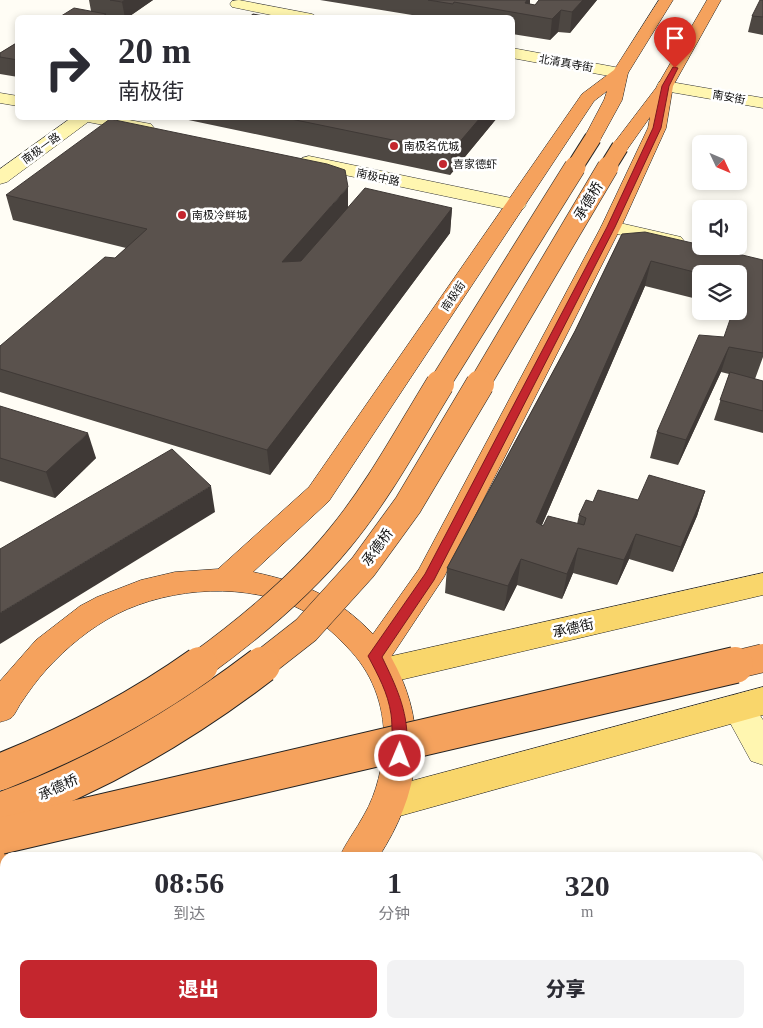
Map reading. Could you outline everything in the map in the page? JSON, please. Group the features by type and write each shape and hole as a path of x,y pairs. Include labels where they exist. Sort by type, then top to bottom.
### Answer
{"highway":[{"name":"南极街","path":"225,580 319,494 588,98 620,73 666,0"},
{"path":"379,664 430,577 611,227 657,128 665,86 714,0"},
{"name":"承德桥","path":"0,772 105,725 168,686 216,652 266,612 334,545 368,500 593,138 613,100 620,73"},
{"name":"承德桥","path":"0,811 33,799 124,756 207,704 247,676 306,630 363,567 408,505 620,147 665,86"},
{"path":"0,708 14,684 56,638 81,620 108,605 137,594 166,585 225,580 251,582 276,587 300,596 322,607 348,626 379,664 392,690 400,733 400,756 389,803 373,836 361,852"},
{"path":"0,836 763,658"}],"main road":[{"name":"承德街","path":"379,664 763,584"},
{"path":"389,803 750,704"}],"street":[{"path":"224,13 240,2 298,15"},
{"name":"北清真寺街","path":"515,54 620,73"},
{"name":"南安街","path":"665,86 763,103"},
{"path":"0,98 15,100"},
{"name":"南极一路","path":"0,178 79,120"},
{"path":"103,120 161,131"},
{"name":"南极中路","path":"295,159 516,205"},
{"path":"611,227 692,245"},
{"path":"750,704 763,750"}],"building":[{"path":"428,0 527,0 525,3 535,5 539,0 583,0 572,12 561,10 552,19 454,2 453,4"},
{"path":"760,0 763,0 763,17 752,16"},
{"path":"74,8 106,14 104,15 63,15"},
{"path":"15,44 15,60 0,57 0,53"},
{"path":"109,120 115,120 327,164 345,170 348,187 282,262 301,261 365,188 452,208 267,450 0,369 0,346 105,257 115,258 147,229 6,195"},
{"path":"296,120 478,120 451,152"},
{"path":"645,232 692,243 692,255 742,255 763,260 763,353 729,347 686,440 657,432 699,335 724,337 730,320 747,320 747,265 692,265 692,271 651,261 536,522 543,526 548,516 584,525 586,518 579,515 586,500 593,502 598,490 638,500 649,475 705,491 681,547 636,534 624,560 578,548 567,574 521,559 508,586 447,568 575,331 622,234"},
{"path":"730,372 763,381 763,411 720,400"},
{"path":"0,406 88,433 46,472 0,458"},
{"path":"172,449 211,486 0,613 0,549"}],"place":[{"name":"南极名优城","path":"394,146"},
{"name":"喜家德虾","path":"443,164"},
{"name":"南极冷鲜城","path":"182,215"}],"route":[{"path":"400,756 398,711 392,690 375,656 430,577 611,227 657,128 665,86 675,68"}]}
